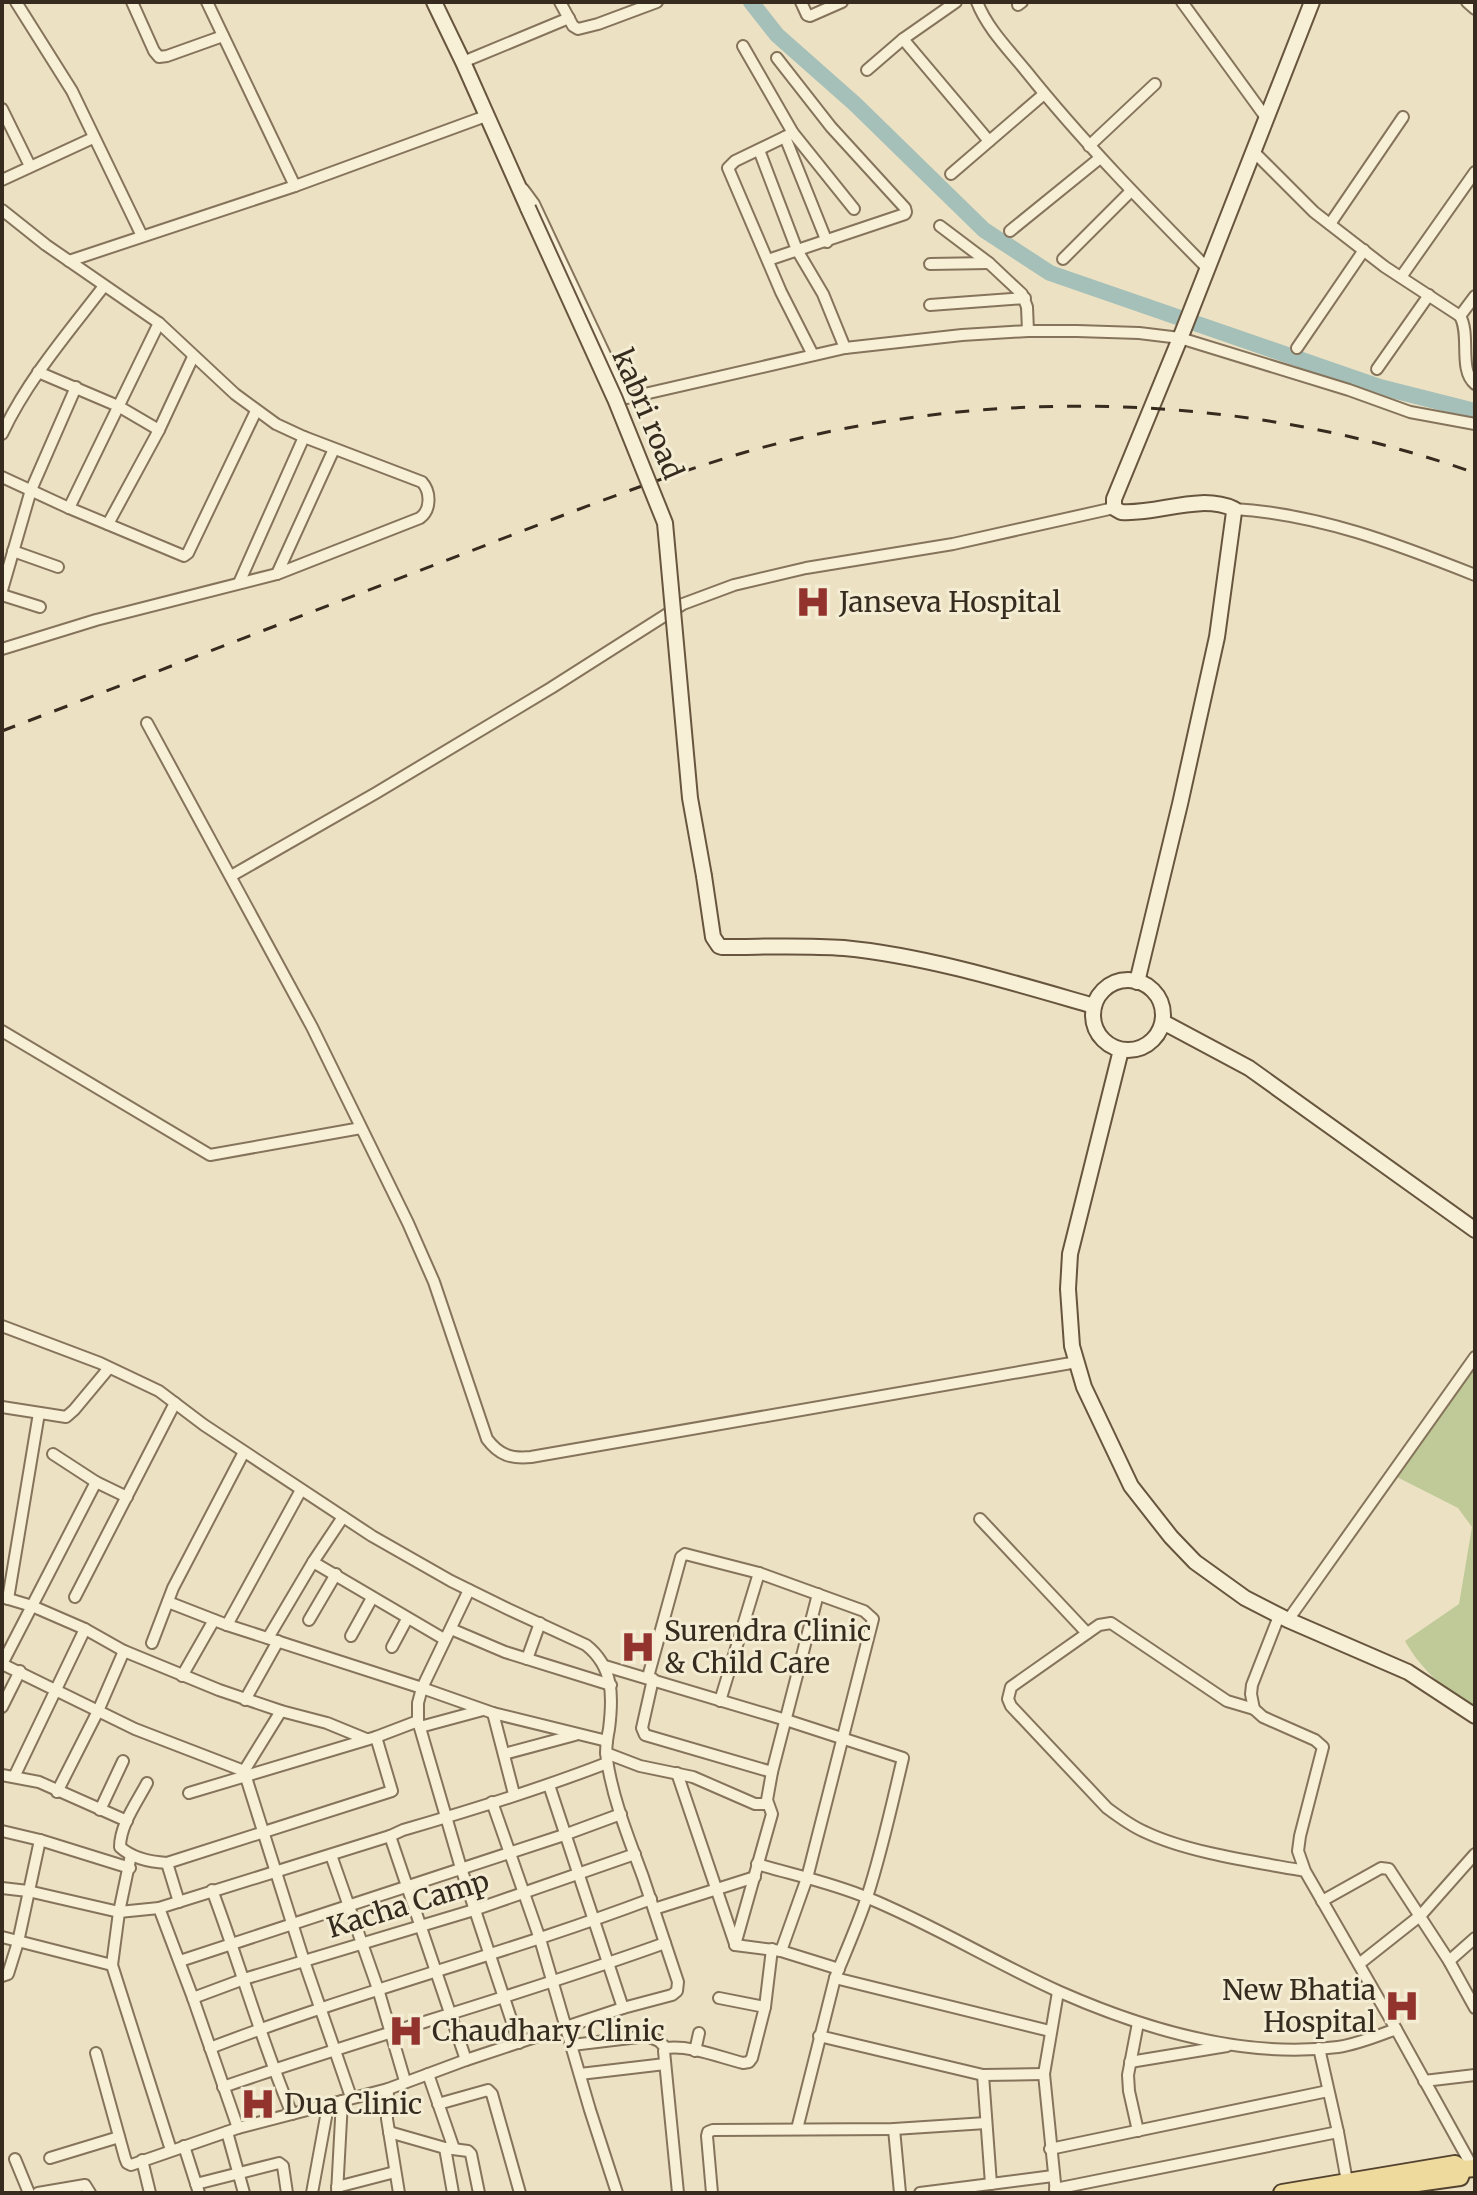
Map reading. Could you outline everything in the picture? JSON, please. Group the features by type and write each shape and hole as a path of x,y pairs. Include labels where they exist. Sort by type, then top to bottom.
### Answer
{"main road":[{"path":"1282,2193 1460,2177 1470,2168"}],"street":[{"path":"16,2 59,68 142,236"},
{"path":"132,2 159,57 223,36"},
{"path":"207,2 295,186"},
{"name":"kabri road","path":"434,2 615,399 665,523 690,798 715,942 722,947 842,948 893,955 1022,985 1094,1006"},
{"path":"560,2 575,28 581,29 657,2"},
{"path":"801,2 810,16 842,2"},
{"path":"867,70 903,39 956,2"},
{"path":"977,2 987,23 1044,94 1100,158 1208,269"},
{"path":"1182,2 1267,119"},
{"path":"1114,508 1115,494 1182,335 1312,2"},
{"path":"1467,2 1475,9"},
{"path":"463,62 569,18"},
{"path":"903,39 989,141"},
{"path":"743,46 789,135 827,242"},
{"path":"768,260 827,242 904,214 906,210 831,127 777,58"},
{"path":"1089,146 1155,84"},
{"path":"951,174 1044,94"},
{"path":"2,109 30,166"},
{"path":"69,261 295,186 486,116"},
{"path":"1330,224 1403,117"},
{"path":"789,135 735,161 728,168 781,292 813,355"},
{"path":"789,135 854,209"},
{"path":"2,180 93,138"},
{"path":"759,150 797,250 823,294 845,348"},
{"path":"1254,152 1314,212 1401,277 1460,316 1468,376 1475,384"},
{"path":"1010,231 1100,158"},
{"path":"1401,277 1475,172"},
{"path":"517,183 534,204 625,397 845,348 1028,331 1139,333 1182,335 1410,412 1475,424"},
{"path":"1063,259 1131,191"},
{"path":"2,210 159,323 256,411 304,437 424,484 427,491 427,511 420,518 277,574 96,620 2,649"},
{"path":"940,226 989,263 1025,298 1028,331"},
{"path":"1297,348 1364,250"},
{"path":"930,264 989,263"},
{"path":"2,434 38,372 104,286"},
{"path":"1377,369 1429,295"},
{"path":"1460,316 1475,296"},
{"path":"930,305 1025,298"},
{"path":"69,508 159,323"},
{"path":"108,524 159,430 193,357"},
{"path":"38,372 118,406 159,430"},
{"path":"40,607 2,593 31,490 76,387"},
{"path":"2,477 179,556 187,555 256,411"},
{"path":"239,583 304,437"},
{"path":"277,574 334,449"},
{"path":"231,876 551,688 683,604 734,585 806,568 953,544 1114,508 1128,512 1205,503 1349,529 1475,575"},
{"path":"1137,982 1217,637 1234,509"},
{"path":"13,551 58,567"},
{"path":"147,723 312,1027 408,1223 434,1282 487,1439 499,1452 511,1458 531,1457 1077,1362"},
{"path":"1120,981 1137,982 1158,996 1163,1022 1148,1045 1135,1050 1121,1050 1099,1035 1094,1023 1094,1006 1099,995 1109,986 1120,981"},
{"path":"1163,1022 1249,1068 1475,1230"},
{"path":"2,1031 210,1155 361,1128"},
{"path":"1121,1050 1070,1254 1069,1303 1072,1346 1084,1387 1131,1486 1195,1562 1245,1598 1283,1618 1408,1672 1475,1716"},
{"path":"2,1326 159,1391 301,1490 426,1568 586,1645 596,1653 605,1666 611,1685 612,1709 606,1758 621,1814 678,1982 677,1991 672,1995 623,2008 388,2089 232,2130 131,2165 127,2163 96,2053"},
{"path":"1254,1709 1252,1685 1283,1618 1475,1357"},
{"path":"2,1407 60,1417 70,1415 109,1368"},
{"path":"75,1597 175,1403"},
{"path":"39,1413 5,1598 85,1629 124,1651 182,1676 245,1700 371,1738 392,1791 167,1863 131,1855 120,1847 127,1821 147,1783"},
{"path":"152,1643 168,1602 244,1452"},
{"path":"53,1454 96,1482 127,1497"},
{"path":"96,1482 2,1664 135,1729 245,1773"},
{"path":"227,1625 301,1490"},
{"path":"245,1700 313,1562 343,1517"},
{"path":"980,1519 1087,1633"},
{"path":"572,2045 647,2036 666,2048 695,2051 743,2063 752,2058 776,1950 807,1878 873,1619 864,1611 759,1573 689,1553 682,1555 650,1678 642,1728 645,1735 772,1772"},
{"path":"313,1562 444,1639"},
{"path":"720,1701 759,1573"},
{"path":"309,1620 336,1574"},
{"path":"469,1590 422,1688 418,1703 419,1724 474,1910 519,2043"},
{"path":"735,1945 773,1812 767,1804 772,1772 818,1594"},
{"path":"351,1636 372,1598"},
{"path":"168,1602 227,1625 488,1711 607,1741"},
{"path":"392,1647 407,1619"},
{"path":"182,1676 214,1620"},
{"path":"527,1659 540,1623"},
{"path":"1305,1871 1180,1845 1126,1822 1107,1808 1011,1706 1009,1693 1016,1682 1087,1633 1103,1623 1114,1624 1227,1701 1254,1709 1263,1717 1315,1740 1323,1747 1298,1851 1305,1871 1396,2029 1470,2168"},
{"path":"14,1777 85,1629"},
{"path":"451,1629 527,1659 611,1685"},
{"path":"57,1792 124,1651"},
{"path":"605,1666 903,1758 867,1897 837,1973 797,2129"},
{"path":"2,1707 20,1671"},
{"path":"281,1711 245,1773 322,2009 346,2099 337,2190 395,2172"},
{"path":"189,1793 245,1773 419,1724 488,1711"},
{"path":"488,1711 504,1754 514,1794"},
{"path":"504,1754 578,1734"},
{"path":"2,1888 119,1912 159,1908 549,1785 606,1758 677,1773 750,1802 767,1804"},
{"path":"100,1810 123,1761"},
{"path":"677,1773 735,1945"},
{"path":"2,1775 39,1782 127,1821"},
{"path":"549,1785 623,2008"},
{"path":"492,1802 540,1939 617,2193"},
{"path":"180,1961 621,1814"},
{"path":"2,1831 130,1868"},
{"path":"390,1836 466,2060"},
{"path":"2,1976 8,1974 18,1942 40,1840"},
{"name":"Kacha Camp","path":"193,1998 244,1979 422,1927 635,1854"},
{"path":"1359,1964 1421,1915 1475,1854"},
{"path":"131,1855 112,1965 171,2150"},
{"path":"331,1855 378,1989 405,2081"},
{"path":"167,1863 179,1902"},
{"path":"757,1864 867,1897 1058,1992 1138,2023 1179,2034 1235,2044 1299,2050 1363,2041 1396,2029"},
{"path":"1322,1901 1381,1868 1393,1873 1475,2008"},
{"path":"210,2048 435,1970 595,1920 755,1877"},
{"path":"212,1890 292,2114"},
{"path":"159,1908 223,2087 244,2193"},
{"path":"2,1937 112,1965"},
{"path":"1449,1961 1475,1938"},
{"path":"223,2087 553,1983 665,1943"},
{"path":"735,1945 776,1950 837,1973 1050,2031"},
{"path":"1058,1992 1044,2074 1055,2191 1338,2132"},
{"path":"719,1998 765,2007"},
{"path":"1138,2023 1130,2062 1129,2091 1138,2131"},
{"path":"695,2051 699,2033"},
{"path":"819,2036 983,2075 1044,2074"},
{"path":"1130,2062 1235,2044"},
{"path":"666,2048 678,2193"},
{"path":"1319,2048 1348,2189"},
{"path":"580,2074 665,2064"},
{"path":"428,2074 450,2149 453,2193"},
{"path":"983,2075 991,2184"},
{"path":"1424,2081 1475,2075"},
{"path":"388,2089 389,2132 399,2193"},
{"path":"438,2104 488,2090 492,2094 520,2193"},
{"path":"1050,2149 1328,2091"},
{"path":"312,2193 328,2106"},
{"path":"712,2193 708,2132 713,2130 894,2129 986,2123"},
{"path":"894,2129 900,2193"},
{"path":"389,2132 468,2151 479,2193"},
{"path":"50,2158 119,2137"},
{"path":"184,2146 198,2188 279,2163 283,2166 287,2193"},
{"path":"15,2159 29,2193"},
{"path":"142,2160 150,2193"},
{"path":"920,2193 1053,2176"},
{"path":"38,2193 85,2185 90,2193"}],"green space":[{"path":"1475,1364 1475,1710 1436,1680 1405,1641 1459,1604 1472,1527 1458,1508 1395,1476"}],"waterway":[{"path":"751,2 777,35 855,104 984,230 1050,273 1380,387 1475,411"}],"railway":[{"path":"2,731 628,491 746,452 836,430 927,415 1019,408 1112,407 1205,413 1296,426 1387,446 1475,473"}],"place":[{"name":"Janseva Hospital","path":"813,602"},
{"name":"Surendra Clinic & Child Care","path":"638,1647"},
{"name":"New Bhatia Hospital","path":"1402,2006"},
{"name":"Chaudhary Clinic","path":"406,2031"},
{"name":"Dua Clinic","path":"258,2104"}]}
